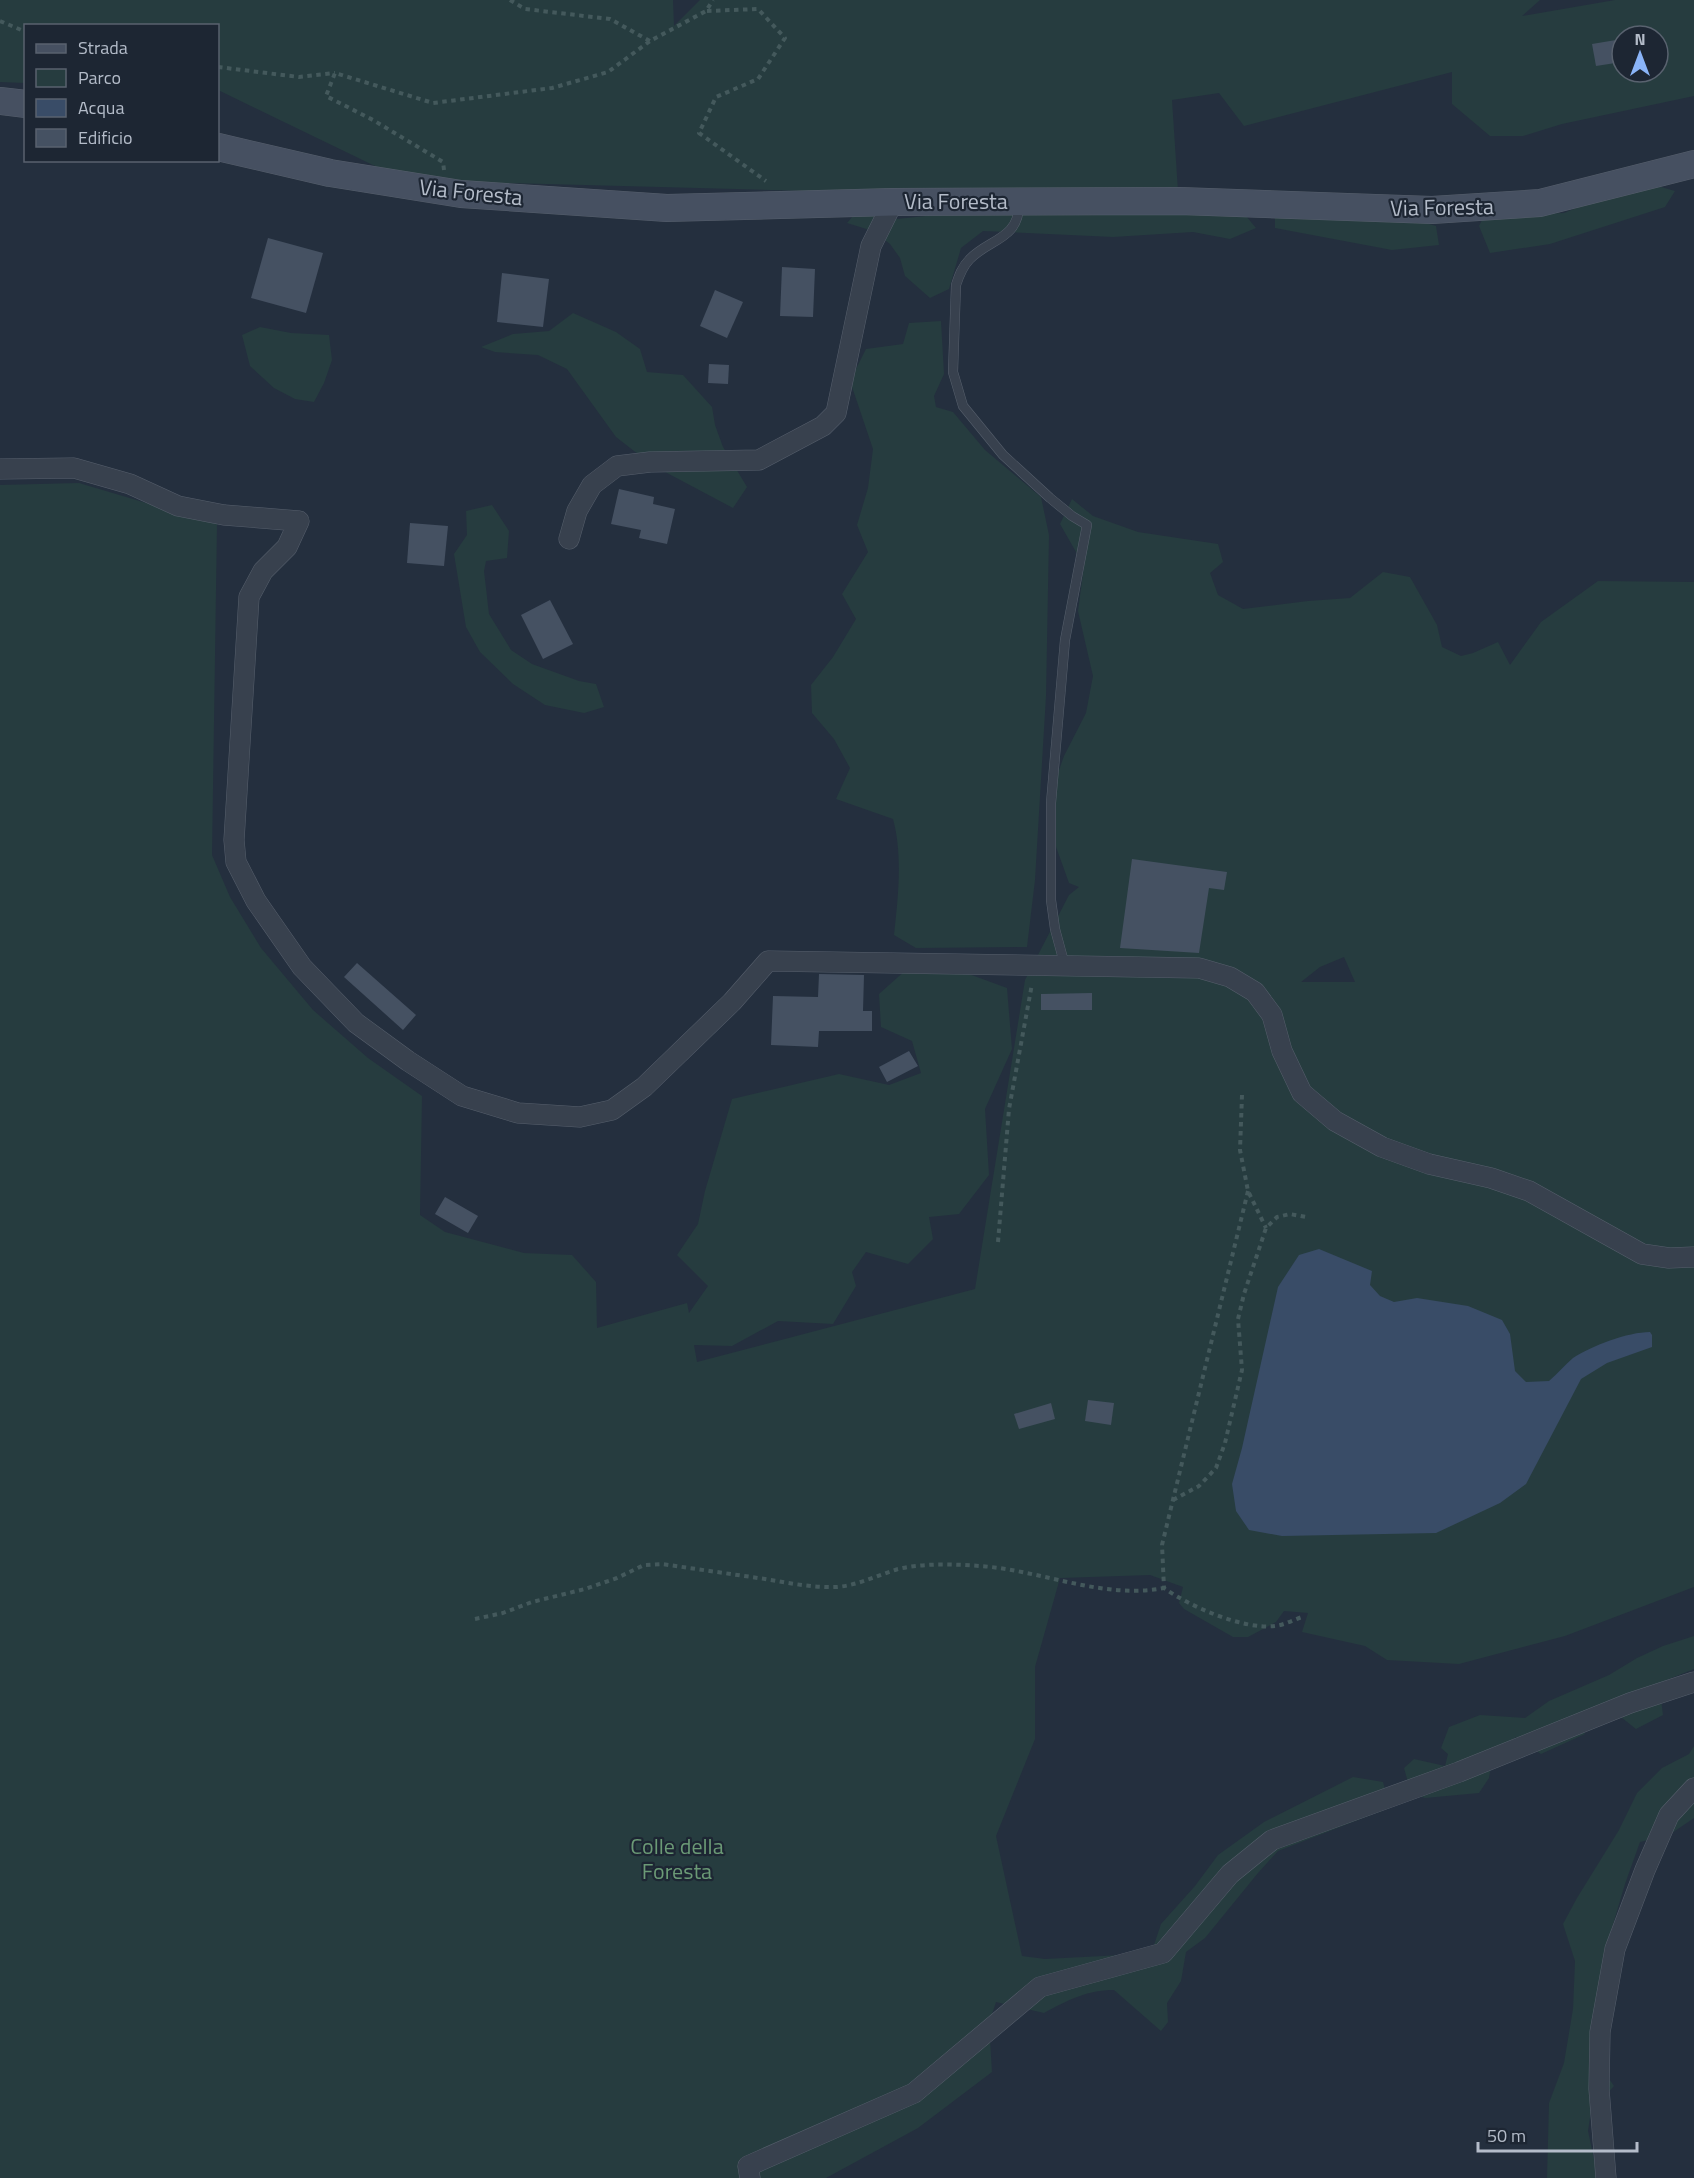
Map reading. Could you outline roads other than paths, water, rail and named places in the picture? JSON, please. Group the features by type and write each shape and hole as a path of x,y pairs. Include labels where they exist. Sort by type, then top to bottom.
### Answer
{"main road":[{"path":"0,101 24,104"},
{"name":"Via Foresta","path":"219,147 330,173 446,191 667,208 893,202 1180,201 1432,210 1540,203 1694,164"}],"street":[{"path":"569,539 577,511 592,485 617,466 650,462 759,460 805,437 830,420 836,413 871,246 893,202"},
{"path":"0,469 74,468 130,484 178,506 224,515 298,521 287,547 263,571 249,597 234,840 236,861 256,901 302,966 348,1015 408,1061 462,1096 518,1113 580,1117 612,1110 644,1087 732,1002 768,961 1199,968 1230,977 1255,992 1272,1015 1282,1051 1302,1093 1335,1121 1382,1147 1429,1164 1491,1178 1529,1191 1642,1254 1669,1258 1694,1257"},
{"path":"750,2178 748,2166 914,2093 1040,1987 1163,1953 1230,1874 1272,1840 1459,1772 1630,1703 1694,1682"},
{"path":"1606,2178 1599,2089 1600,2032 1615,1949 1669,1815 1694,1788"}],"lane":[{"path":"1019,201 1019,214 1012,228 1002,239 970,258 956,285 953,372 963,406 997,448 1050,498 1087,525 1065,640 1051,803 1051,900 1055,929 1065,966"}],"water":[{"path":"1319,1249 1372,1271 1370,1285 1380,1296 1394,1302 1417,1298 1468,1306 1502,1320 1510,1334 1515,1371 1526,1382 1549,1381 1581,1353 1621,1337 1650,1332 1652,1347 1607,1363 1581,1379 1526,1484 1500,1503 1436,1533 1282,1536 1249,1530 1236,1511 1232,1484 1278,1287 1299,1255"}],"park label":[{"name":"Colle della Foresta","path":"677,1859"}]}
